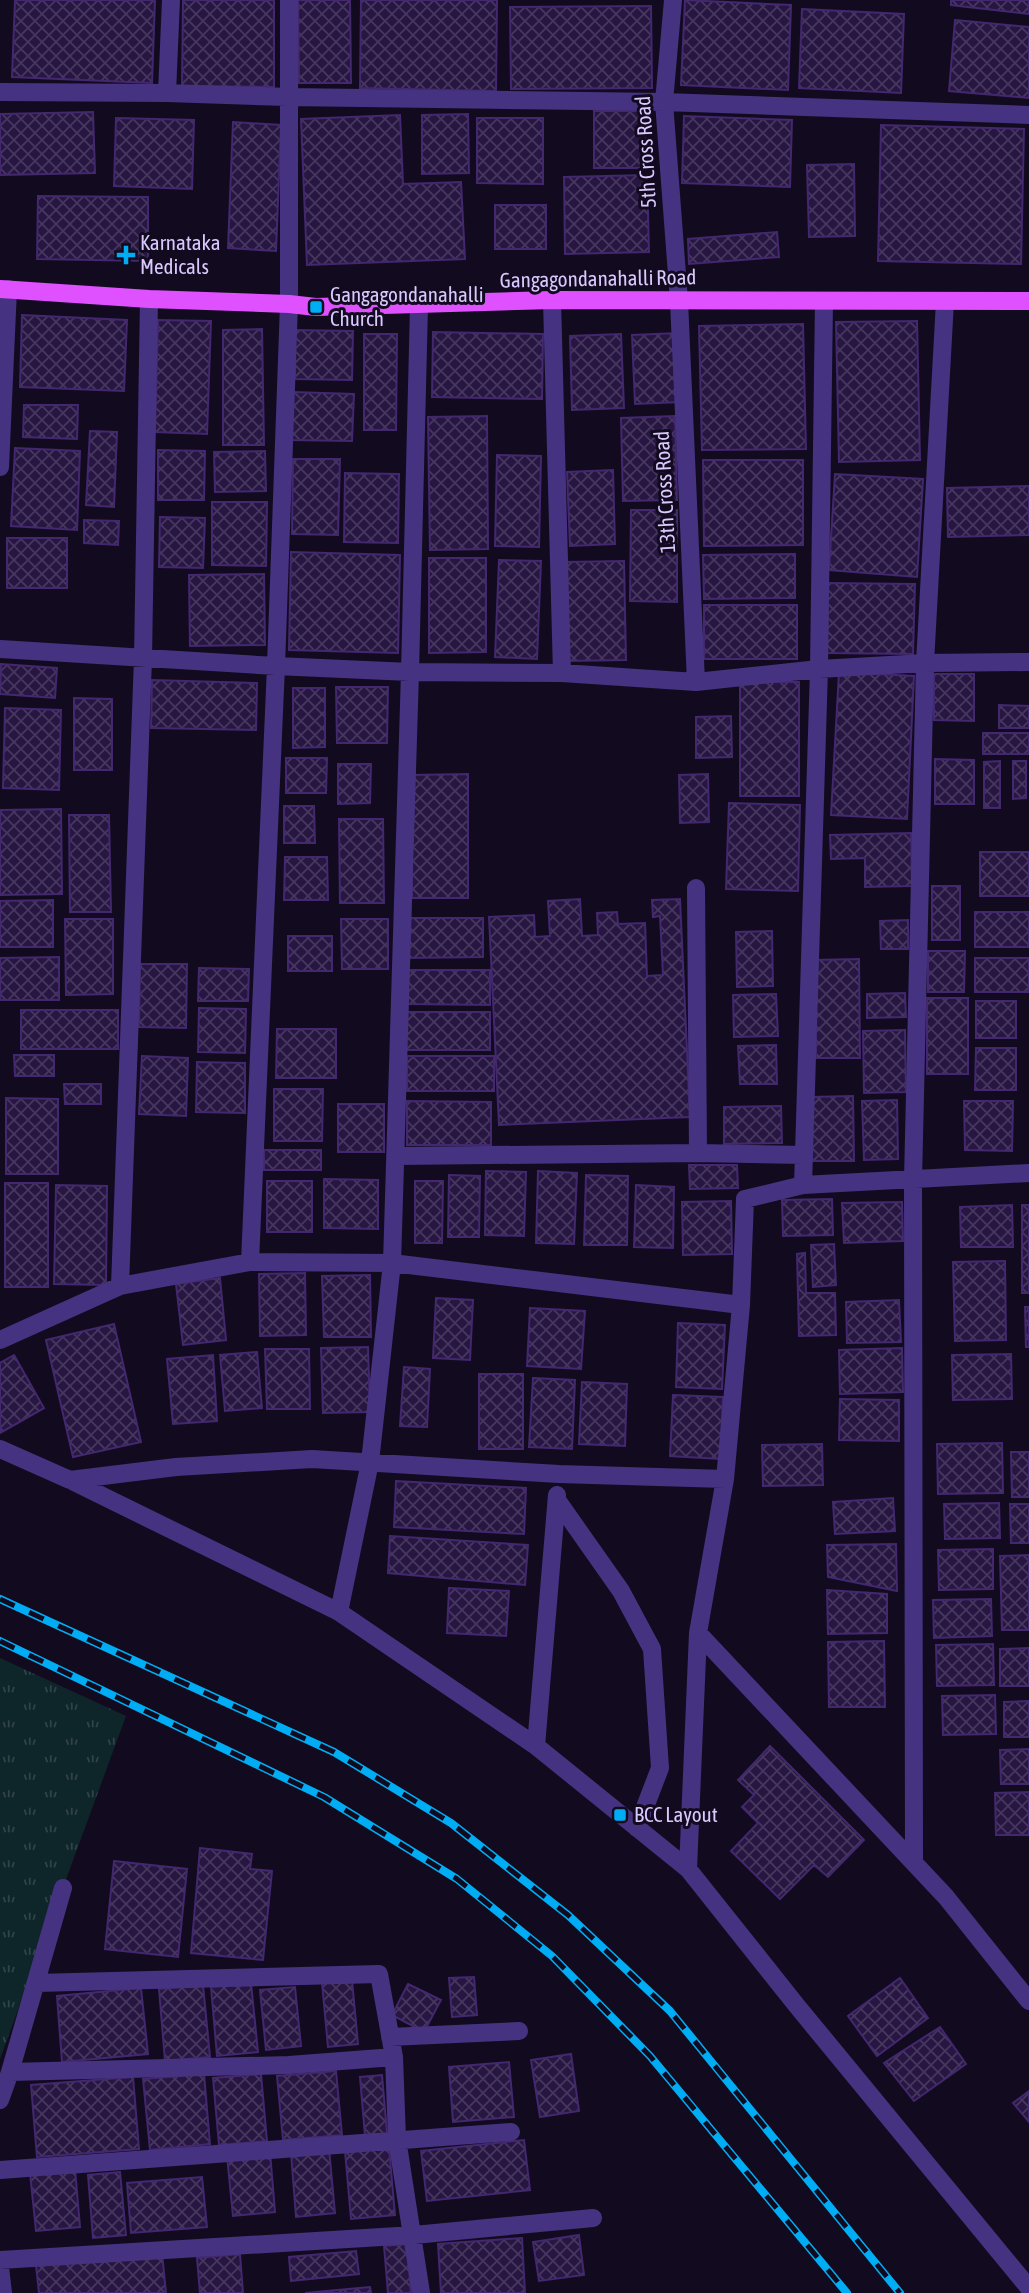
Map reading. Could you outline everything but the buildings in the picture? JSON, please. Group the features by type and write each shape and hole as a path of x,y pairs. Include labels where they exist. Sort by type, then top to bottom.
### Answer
{"main road":[{"name":"Gangagondanahalli Road","path":"4,289 316,307 552,300 1029,301"}],"street":[{"path":"167,93 171,0"},
{"path":"250,1262 289,304 289,0"},
{"name":"5th Cross Road","path":"673,0 664,102 679,301"},
{"path":"0,92 664,102 1029,115"},
{"path":"0,467 4,289"},
{"path":"120,1286 143,658 149,299"},
{"path":"552,300 562,673"},
{"name":"13th Cross Road","path":"679,301 696,682"},
{"path":"803,1185 819,669 824,301"},
{"path":"914,1863 913,1180 925,663 945,301"},
{"path":"339,1612 370,1462 392,1263 419,306"},
{"path":"0,649 276,666 410,672 562,673 696,682 819,669 925,663 1029,662"},
{"path":"696,888 698,1153"},
{"path":"397,1156 698,1153 804,1155"},
{"path":"688,1869 698,1633 725,1479 741,1304 745,1199 803,1185 1029,1173"},
{"path":"0,1340 120,1286 250,1262 392,1263 741,1304"},
{"path":"0,1449 70,1480 339,1612 536,1746 688,1869 1029,2288"},
{"path":"70,1480 176,1466 312,1459 559,1474 725,1479"},
{"path":"536,1746 559,1474"},
{"path":"557,1500 621,1591 652,1649 660,1768 637,1828"},
{"path":"698,1633 946,1897 1029,2001"},
{"path":"0,2100 63,1888"},
{"path":"36,1983 379,1974 394,2057 397,2139 421,2293"},
{"path":"390,2037 519,2031"},
{"path":"10,2072 275,2065 394,2057"},
{"path":"0,2170 511,2132"},
{"path":"0,2260 414,2235 593,2218"},
{"path":"0,2267 3,2293"}],"green space":[{"path":"0,1658 126,1716 0,2059"}],"railway":[{"path":"0,1599 334,1752 451,1823 568,1915 670,2011 900,2293"},
{"path":"0,1641 324,1797 457,1879 552,1956 650,2056 847,2293"}],"place":[{"name":"Karnataka Medicals","path":"126,255"},
{"name":"Gangagondanahalli Church","path":"316,307"},
{"name":"BCC Layout","path":"620,1815"}]}
